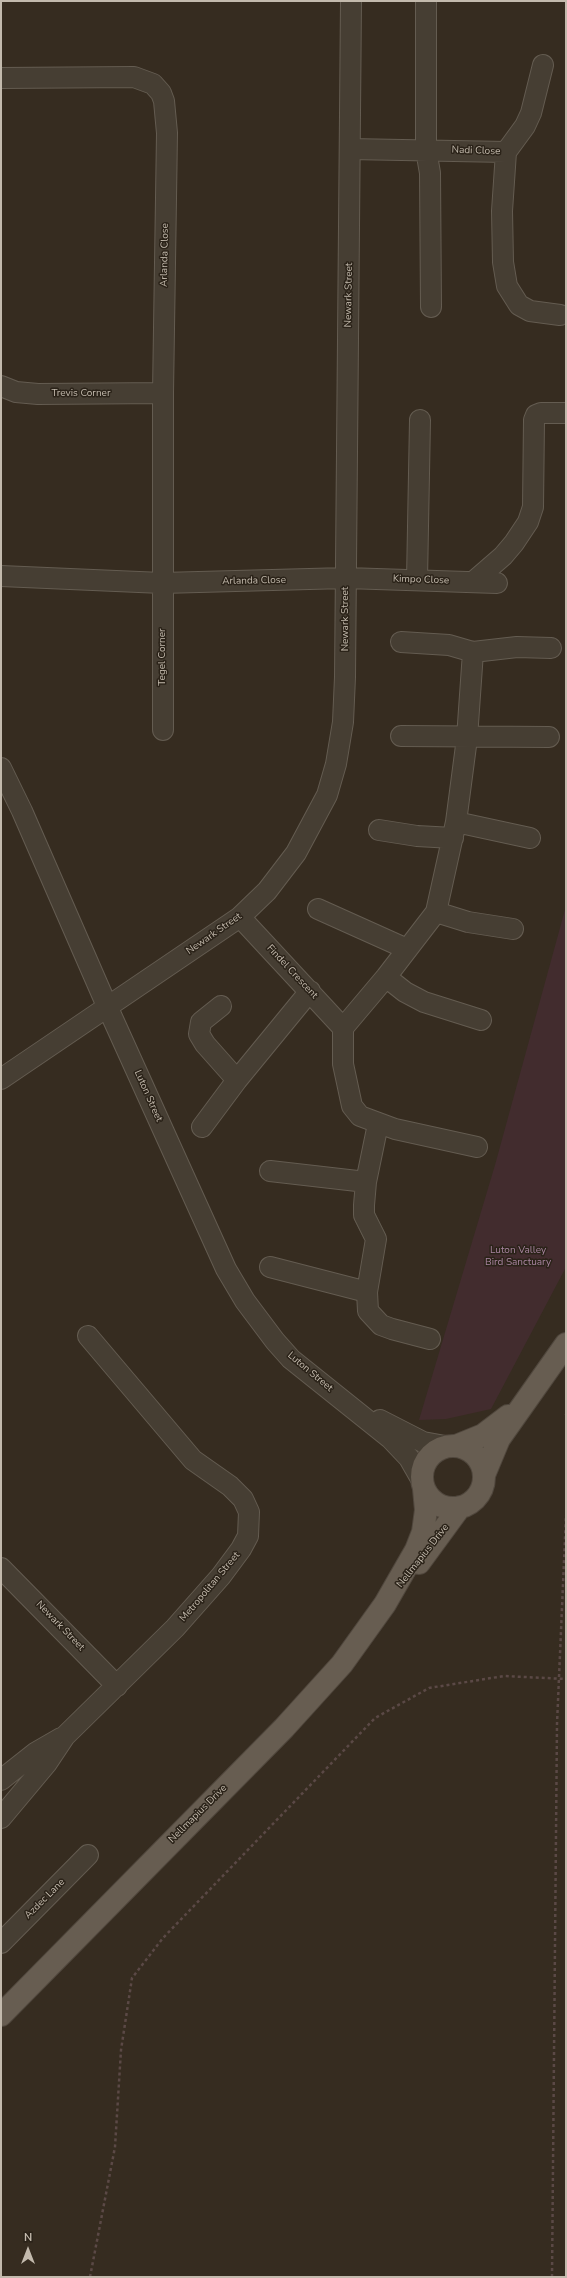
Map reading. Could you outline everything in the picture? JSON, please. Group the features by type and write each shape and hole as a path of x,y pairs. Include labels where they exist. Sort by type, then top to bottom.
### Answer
{"main road":[{"path":"535,1391 493,1428 451,1446 435,1451 427,1458 422,1468 423,1484 430,1498 439,1505 449,1508 460,1507 470,1503 478,1495 483,1486 484,1475 499,1439 535,1391 566,1344"},
{"path":"451,1446 467,1449 475,1455 481,1464 484,1475"},
{"name":"Nellmapius Drive","path":"385,1604 420,1541 426,1510 423,1484"},
{"name":"Nellmapius Drive","path":"1,2015 284,1728 342,1664 385,1604 415,1569 460,1507"}],"street":[{"name":"Newark Street","path":"1,1079 240,917 267,890 296,853 327,795 336,764 343,722 346,578 351,1"},
{"path":"426,1 426,150 430,173 431,307"},
{"name":"Nadi Close","path":"350,149 506,152 525,126 531,113 542,65"},
{"name":"Arlanda Close","path":"1,78 134,77 153,84 161,92 166,110 167,122 162,583"},
{"path":"506,152 502,211 503,262 507,286 519,305 530,311 560,315"},
{"name":"Trevis Corner","path":"1,386 16,392 38,394 163,393"},
{"path":"472,582 502,556 514,543 528,522 533,507 534,420 536,415 541,413 566,412"},
{"path":"417,580 420,420"},
{"name":"Arlanda Close","path":"1,576 162,583 346,578"},
{"name":"Kimpo Close","path":"346,578 497,583"},
{"name":"Tegel Corner","path":"162,583 163,730"},
{"path":"401,642 449,645 474,652 517,647 551,648"},
{"path":"474,652 467,738 455,830 436,912 386,977 343,1028 343,1064 352,1106 360,1116 378,1124 477,1147"},
{"path":"401,736 467,738 549,737"},
{"name":"Luton Street","path":"1,768 22,811 226,1269 244,1301 275,1341 291,1358 391,1439 409,1458 423,1484"},
{"path":"379,830 411,836 455,830 530,838"},
{"path":"318,909 407,949"},
{"path":"436,912 468,922 514,929"},
{"name":"Findel Crescent","path":"240,917 343,1028"},
{"path":"386,977 405,992 424,1002 481,1020"},
{"path":"202,1127 237,1080 310,991"},
{"path":"221,1006 201,1022 199,1034 204,1044 237,1080"},
{"path":"378,1124 366,1182 364,1215 374,1232 376,1245 367,1292 369,1314 381,1325 430,1339"},
{"path":"270,1171 366,1182"},
{"path":"270,1267 367,1292"},
{"name":"Metropolitan Street","path":"1,1780 35,1754 65,1736 118,1686 175,1628 225,1570 241,1549 248,1536 250,1520 249,1512 243,1499 230,1486 193,1460 88,1336"},
{"name":"Luton Street","path":"337,1395 397,1430 422,1442 451,1446"},
{"name":"Newark Street","path":"1,1568 118,1686"},
{"name":"Metropolitan Street","path":"1,1818 47,1763 65,1736"},
{"name":"Azdec Lane","path":"1,1943 88,1855"}],"path":[{"path":"552,2277 559,1679 566,1515"},
{"path":"90,2277 114,2147 121,2050 132,1978 163,1938 235,1861 375,1718 429,1688 504,1676 566,1679"}],"green space":[{"name":"Luton Valley Bird Sanctuary","path":"566,906 566,1267 491,1409 446,1419 419,1420 495,1165"}]}
